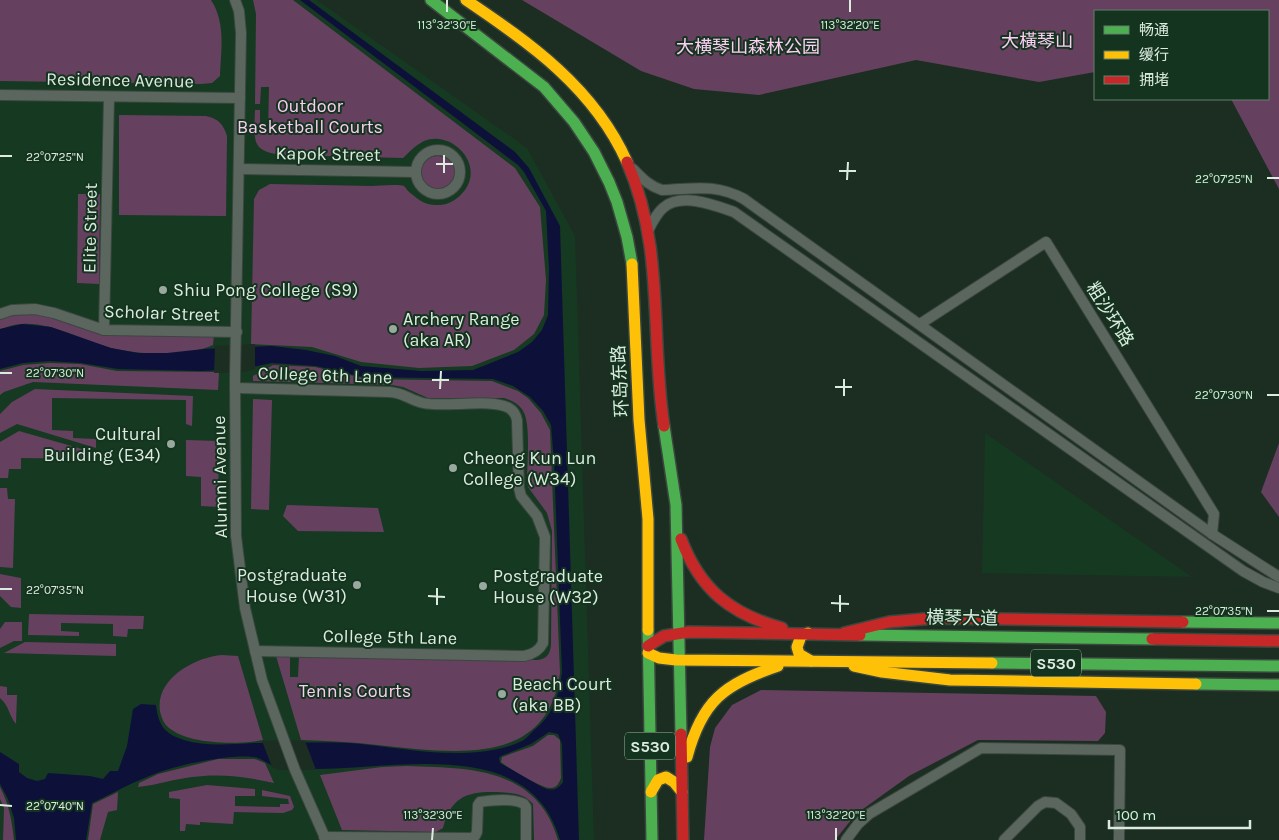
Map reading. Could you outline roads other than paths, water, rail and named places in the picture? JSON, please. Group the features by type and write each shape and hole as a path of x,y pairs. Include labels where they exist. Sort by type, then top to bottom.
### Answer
{"main road":[{"name":"环岛东路","path":"431,0 445,5 544,87 574,122 594,152 617,202 627,237 632,267 639,420 648,519 648,649 652,840"},
{"path":"466,0 540,52 575,84 610,128 630,166 638,189 655,272 659,393 672,465 677,526 679,633"},
{"path":"677,526 689,562 708,588 720,599 751,619 808,634"},
{"path":"844,633 870,624 935,618 1279,623"},
{"path":"1150,638 1222,622"},
{"name":"横琴大道","path":"648,649 654,640 679,633 844,633 1279,641"},
{"name":"S530","path":"679,633 683,840"},
{"path":"808,634 801,636 797,648 799,654 811,661"},
{"name":"S530","path":"648,649 656,657 680,660 1279,666"},
{"path":"682,780 691,739 706,709 716,698 739,680 794,661"},
{"path":"834,662 882,672 950,680 1279,685"},
{"path":"1155,682 1229,665"},
{"path":"651,792 654,782 657,778 662,777 673,780 682,792"}],"street":[{"name":"Alumni Avenue","path":"235,0 241,22 236,536 245,608 268,698 295,770 325,838"},
{"name":"Residence Avenue","path":"0,95 240,98"},
{"name":"Elite Street","path":"104,330 109,97"},
{"path":"430,151 444,151 450,153 458,163 460,176 454,188 449,192 436,194 424,189 419,184 416,172 420,159 424,155 430,151"},
{"path":"630,166 649,185 662,190 708,187 734,194 920,324 1212,534 1279,577"},
{"name":"Kapok Street","path":"239,169 416,172"},
{"path":"648,232 658,212 672,202 704,203 734,212 1243,571 1279,588"},
{"name":"粗沙环路","path":"920,324 1046,242 1214,514 1212,534"},
{"name":"Scholar Street","path":"0,314 12,310 36,309 104,330 237,334"},
{"name":"College 6th Lane","path":"236,384 390,392 404,394 422,403 501,405 513,411 518,420 519,488 521,496 537,516 545,537 544,643 536,652 524,656"},
{"name":"College 5th Lane","path":"255,651 524,656"},
{"path":"846,840 858,824 869,814 982,748 1120,750 1119,840"},
{"path":"325,838 472,838 476,836 477,832 478,805 480,802 489,800 521,802 526,807 526,840"},
{"path":"1004,840 1038,806 1045,802 1056,803 1071,814 1080,827 1080,840"}],"place":[{"name":"Shiu Pong College (S9)","path":"163,290"},
{"name":"Archery Range (aka AR)","path":"393,329"},
{"name":"Cultural Building (E34)","path":"171,444"},
{"name":"Cheong Kun Lun College (W34)","path":"453,468"},
{"name":"Postgraduate House (W31)","path":"357,585"},
{"name":"Postgraduate House (W32)","path":"483,586"},
{"name":"Beach Court (aka BB)","path":"502,694"}],"park label":[{"name":"大橫琴山","path":"1037,41"},
{"name":"大横琴山森林公园","path":"748,47"},
{"name":"Outdoor Basketball Courts","path":"310,116"},
{"name":"Tennis Courts","path":"355,691"}]}
